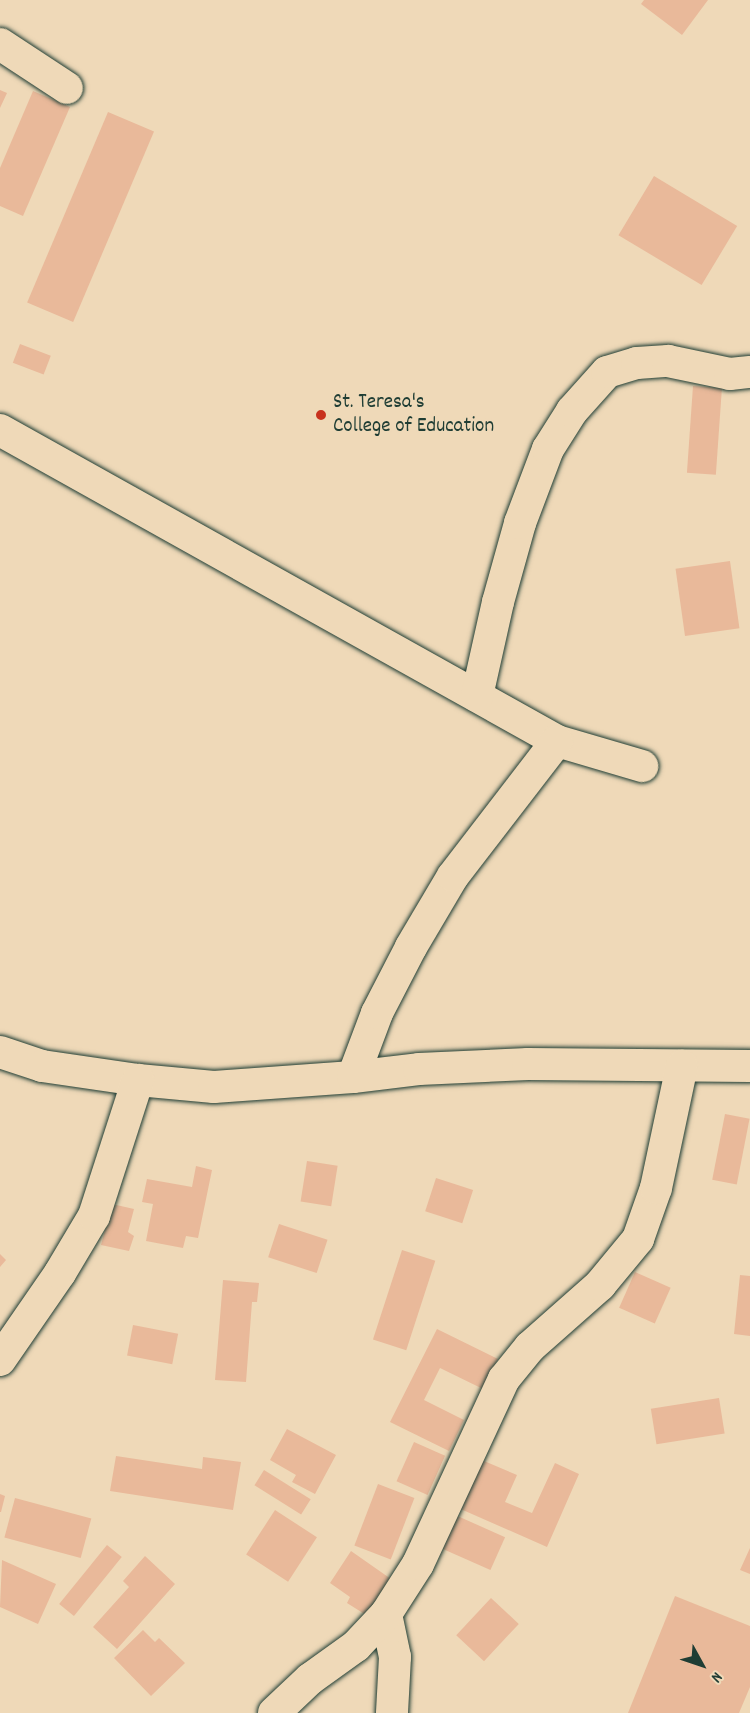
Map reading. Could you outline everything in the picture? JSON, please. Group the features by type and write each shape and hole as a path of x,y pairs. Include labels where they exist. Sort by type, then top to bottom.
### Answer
{"street":[{"path":"0,44 67,88"},
{"path":"477,696 498,602 520,523 548,449 572,411 607,372 637,363 668,361 730,374 750,372"},
{"path":"0,430 557,741 642,766"},
{"path":"353,1077 377,1013 411,947 453,876 557,741"},
{"path":"0,1052 42,1065 138,1080 213,1087 353,1077 419,1069 528,1064 750,1066"},
{"path":"274,1713 310,1679 356,1646 386,1614 418,1564 504,1379 530,1347 600,1285 638,1239 656,1188 682,1066"},
{"path":"0,1360 60,1273 94,1216 138,1080"},
{"path":"386,1614 395,1657 392,1713"}],"building":[{"path":"644,0 708,0 682,35 641,4"},
{"path":"0,90 7,93 0,108"},
{"path":"33,91 70,107 23,216 0,206 0,168"},
{"path":"108,112 154,132 73,322 27,303"},
{"path":"654,176 737,226 702,285 618,235"},
{"path":"20,344 51,356 44,374 13,363"},
{"path":"693,386 722,388 716,475 687,473"},
{"path":"730,561 739,628 685,636 676,569"},
{"path":"725,1114 750,1119 737,1185 712,1180"},
{"path":"307,1161 338,1166 331,1206 301,1201"},
{"path":"196,1166 212,1170 198,1238 186,1236 183,1248 146,1241 153,1204 142,1202 147,1179 192,1187"},
{"path":"436,1178 473,1190 462,1223 425,1211"},
{"path":"112,1204 134,1209 128,1232 134,1236 129,1251 101,1245"},
{"path":"279,1224 328,1240 317,1273 268,1257"},
{"path":"402,1250 435,1261 406,1350 373,1339"},
{"path":"0,1254 6,1260 0,1267"},
{"path":"635,1272 671,1288 655,1323 619,1308"},
{"path":"740,1275 750,1276 750,1336 734,1334"},
{"path":"223,1280 259,1283 257,1302 252,1302 246,1382 215,1380"},
{"path":"133,1325 178,1334 172,1364 127,1355"},
{"path":"437,1329 498,1359 483,1389 440,1368 424,1400 464,1420 449,1451 390,1422"},
{"path":"719,1398 725,1434 656,1444 651,1409"},
{"path":"287,1429 336,1455 315,1494 292,1482 296,1475 270,1460"},
{"path":"414,1442 445,1456 428,1495 397,1481"},
{"path":"116,1456 202,1469 203,1457 241,1462 233,1510 110,1491"},
{"path":"477,1458 517,1475 505,1502 532,1513 555,1463 579,1474 547,1547 456,1507"},
{"path":"264,1470 311,1499 301,1514 254,1485"},
{"path":"378,1484 414,1498 391,1560 354,1546"},
{"path":"0,1494 5,1496 1,1512 0,1512"},
{"path":"15,1498 91,1518 81,1558 4,1538"},
{"path":"275,1510 317,1537 288,1582 246,1554"},
{"path":"453,1514 505,1537 490,1570 438,1547"},
{"path":"107,1545 122,1557 74,1616 59,1604"},
{"path":"750,1548 750,1574 740,1570"},
{"path":"351,1551 391,1579 366,1615 347,1603 350,1597 330,1583"},
{"path":"145,1556 175,1584 117,1649 93,1627 129,1587 123,1581"},
{"path":"2,1560 56,1584 38,1624 0,1607"},
{"path":"675,1596 750,1626 750,1687 739,1713 628,1713"},
{"path":"491,1598 519,1624 484,1661 456,1635"},
{"path":"143,1630 155,1642 159,1638 185,1663 151,1696 114,1658"}],"place":[{"name":"St. Teresa's College of Education","path":"321,415"}]}
